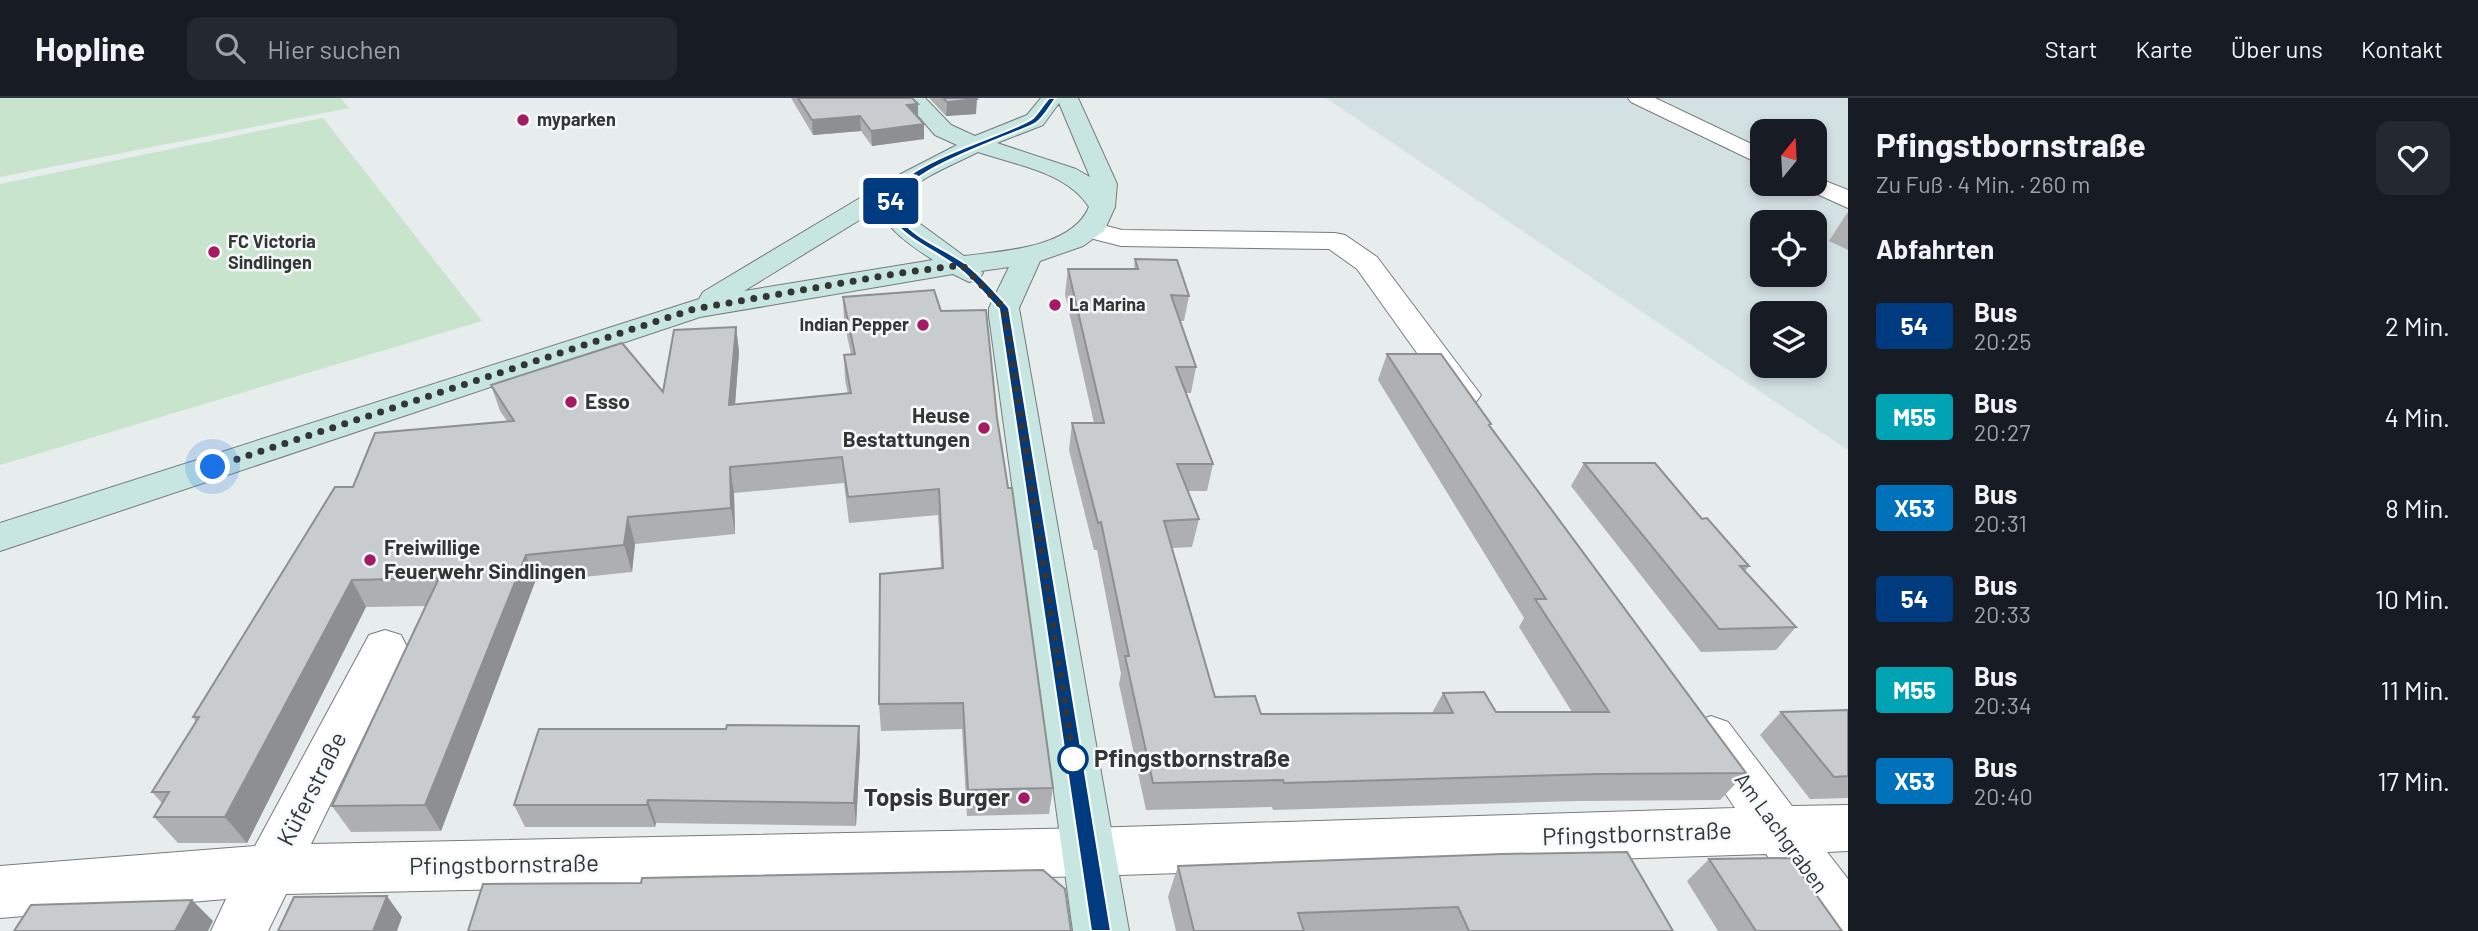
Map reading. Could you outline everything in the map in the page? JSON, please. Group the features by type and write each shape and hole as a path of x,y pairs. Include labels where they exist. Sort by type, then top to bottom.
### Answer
{"main road":[{"path":"913,98 943,130 1049,166 1089,187 1096,219"},
{"path":"694,309 915,176 978,144 1035,120 1052,98"},
{"path":"0,537 694,309 900,273 1036,253 1073,240 1096,219 1105,184 1068,98"},
{"path":"1049,166 984,160 957,163 915,176 891,197 890,207 895,218 962,265 1004,308 1101,931"},
{"path":"918,236 966,251 996,254 1036,253"},
{"path":"1004,308 1036,253"}],"street":[{"path":"1638,98 1750,152"},
{"path":"1827,190 1848,200"},
{"path":"1096,219 1121,238 1335,241 1367,263 1488,428"},
{"name":"Küferstraße","path":"239,931 385,647"},
{"name":"Am Lachgraben","path":"1690,706 1848,924"},
{"name":"Pfingstbornstraße","path":"0,892 270,870 1089,852 1848,828"}],"shaded area":[{"path":"1326,98 1848,98 1848,450 1759,391"}],"green space":[{"path":"0,98 341,98 349,108 0,177"},
{"name":"FC Victoria Sindlingen","path":"323,118 482,321 0,465 0,184"}],"building":[{"path":"798,98 912,98 918,104 907,105 924,124 871,131 860,116 812,120"},
{"path":"943,98 976,98 977,99 947,102"},
{"path":"1135,259 1177,260 1189,296 1171,295 1196,367 1176,367 1213,464 1177,464 1199,519 1164,521 1215,697 1255,696 1261,714 1453,713 1443,693 1484,692 1496,712 1609,712 1535,599 1546,599 1387,354 1441,354 1491,424 1489,425 1746,773 1598,774 1284,783 1283,780 1153,783 1125,656 1129,656 1101,522 1098,523 1072,423 1104,423 1068,269 1138,269"},
{"path":"934,290 941,311 986,310 997,418 1008,488 1012,488 1053,788 968,790 963,703 879,704 880,574 943,568 939,489 848,497 842,457 730,467 731,508 628,517 624,545 526,555 425,805 332,806 439,578 352,580 225,817 154,817 169,792 152,792 199,717 193,717 335,487 353,487 375,433 514,421 491,385 622,343 663,392 674,330 736,327 729,405 851,393 844,355 855,354 843,297"},
{"path":"1584,463 1655,463 1702,519 1707,518 1749,566 1740,566 1796,627 1719,629"},
{"path":"1848,710 1848,776 1834,777 1781,712"},
{"path":"727,725 859,726 854,803 648,800 647,805 514,805 539,729 726,729"},
{"path":"1627,852 1673,931 1469,931 1458,907 1298,913 1304,931 1194,931 1178,866 1502,854"},
{"path":"1790,858 1842,931 1756,931 1709,859"},
{"path":"1043,870 1065,889 1071,931 468,931 483,884 641,883 642,878"},
{"path":"387,896 373,931 278,931 294,897"},
{"path":"192,900 175,931 14,931 31,905"}],"bus line":[{"name":"54","path":"1052,98 1035,120 978,144 904,182 891,197 890,207 895,218 925,243 962,265 1004,308 1101,931"}],"place":[{"name":"myparken","path":"523,120"},
{"name":"FC Victoria Sindlingen","path":"214,252"},
{"name":"La Marina","path":"1055,305"},
{"name":"Indian Pepper","path":"923,325"},
{"name":"Esso","path":"571,402"},
{"name":"Heuse Bestattungen","path":"984,428"},
{"name":"Freiwillige Feuerwehr Sindlingen","path":"370,560"},
{"name":"Pfingstbornstraße","path":"1073,759"},
{"name":"Topsis Burger","path":"1024,798"}],"route":[{"path":"213,467 694,309 900,273 962,265 1004,308 1074,762 1073,759"}]}
